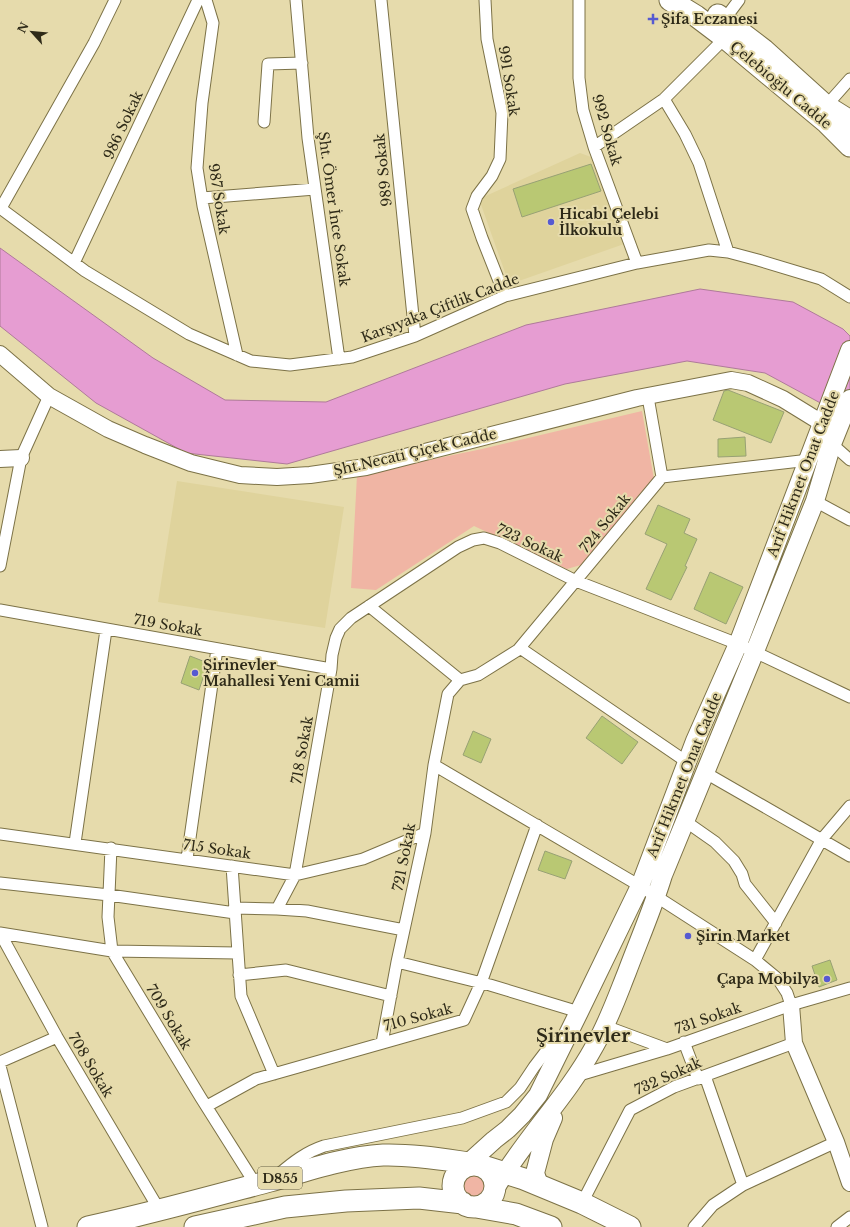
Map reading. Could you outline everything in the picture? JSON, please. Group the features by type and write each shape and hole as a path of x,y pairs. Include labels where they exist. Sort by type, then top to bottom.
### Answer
{"highway":[{"name":"Çelebioğlu Cadde","path":"670,0 696,16 725,29 764,50 826,106 850,121"},
{"name":"Çelebioğlu Cadde","path":"698,0 725,29 850,146"},
{"name":"D855","path":"88,1227 160,1211 358,1158 383,1155 431,1158 472,1165 500,1181 524,1179 582,1203 630,1227"},
{"path":"472,1165 458,1173 454,1179 454,1192 458,1199 469,1205 483,1205 493,1196 500,1181"},
{"name":"D855","path":"195,1227 285,1207 346,1201 419,1198 469,1205 516,1214 550,1227"}],"main road":[{"name":"Arif Hikmet Onat Cadde","path":"472,1165 494,1140 522,1115 538,1095 640,886 695,741 738,644 809,460 830,419 850,350"},
{"name":"Arif Hikmet Onat Cadde","path":"500,1181 527,1140 563,1095 576,1076 605,1026 704,772 756,651 815,501 832,444 830,419 850,399"},
{"path":"539,1185 535,1173 538,1159 544,1140 563,1095"},
{"path":"431,1158 469,1149 494,1140"}],"street":[{"path":"0,208 94,43 115,0"},
{"name":"986 Sokak","path":"74,262 198,0"},
{"name":"987 Sokak","path":"206,0 213,23 202,103 197,168 202,198 237,355"},
{"name":"Şht. Ömer İnce Sokak","path":"296,0 308,138 339,359"},
{"name":"989 Sokak","path":"381,0 414,336"},
{"name":"991 Sokak","path":"485,0 487,39 502,113 500,159 492,176 477,196 472,209 505,296"},
{"name":"992 Sokak","path":"579,0 579,78 583,110 594,147 636,263"},
{"path":"594,147 664,99 725,29 739,0"},
{"path":"264,122 268,64 302,63"},
{"path":"826,106 850,79"},
{"path":"664,99 685,134 699,162 728,252"},
{"path":"202,198 315,189"},
{"name":"Karşıyaka Çiftlik Cadde","path":"0,208 85,271 189,334 251,361 290,365 352,357 414,336 505,296 636,263 710,250 728,252 821,279 850,297"},
{"name":"Şht.Necati Çiçek Cadde","path":"0,354 49,396 108,429 191,463 240,474 276,477 310,475 366,467 648,396 730,380 748,383 830,419"},
{"path":"0,566 21,458 49,396"},
{"path":"648,396 662,477 809,460"},
{"path":"832,444 850,460"},
{"path":"0,459 21,458"},
{"name":"724 Sokak","path":"460,680 478,675 520,648 662,477"},
{"path":"815,501 850,520"},
{"name":"723 Sokak","path":"369,606 458,547 473,540 484,538 500,543 576,581 756,651 850,697"},
{"path":"369,606 460,680"},
{"name":"718 Sokak","path":"277,909 295,875 331,669 332,655 340,629 351,618 369,606"},
{"name":"719 Sokak","path":"0,610 331,669"},
{"path":"75,843 106,630"},
{"path":"520,648 687,762"},
{"path":"187,859 217,649"},
{"name":"721 Sokak","path":"382,1043 397,962 425,834 434,765 448,694 460,680"},
{"path":"434,765 640,886 656,898 754,960 778,979 787,992 791,1005 794,1043 836,1142 850,1183"},
{"path":"704,772 850,856"},
{"path":"754,960 822,839 850,806"},
{"path":"685,821 715,842 734,861 742,874 745,884 776,922"},
{"name":"710 Sokak","path":"206,1106 256,1079 464,1020 481,983 537,825"},
{"name":"715 Sokak","path":"0,834 111,848 295,875 363,859 425,834"},
{"name":"709 Sokak","path":"111,848 108,917 112,950 206,1106 262,1183"},
{"path":"232,866 240,996 274,1074"},
{"path":"0,884 235,910 277,909 307,912 404,930"},
{"path":"0,933 112,950 237,953"},
{"name":"708 Sokak","path":"0,933 57,1037 160,1211"},
{"path":"397,962 481,983 579,1012"},
{"path":"239,975 286,970 391,996"},
{"name":"731 Sokak","path":"576,1076 666,1048 791,1005 850,988"},
{"path":"605,1026 666,1048"},
{"path":"262,1183 310,1150 462,1118 506,1102 520,1088 550,1046 568,1036"},
{"path":"0,1062 57,1037"},
{"path":"684,1042 701,1077 742,1185"},
{"name":"732 Sokak","path":"582,1203 630,1110 674,1087 794,1043"},
{"path":"0,1066 42,1227"},
{"path":"694,1227 713,1205 742,1185 836,1142"},
{"path":"838,1227 850,1217"}],"shaded area":[{"name":"Hicabi Çelebi İlkokulu","path":"580,153 591,157 624,244 516,282 507,278 479,199"},
{"path":"0,248 153,358 225,400 326,402 526,325 700,289 793,302 843,329 850,336 850,419 765,373 687,361 565,384 287,464 186,453 96,403 0,326"},
{"path":"642,411 654,479 584,564 567,569 474,526 376,590 351,588 357,475 482,449"},
{"path":"177,481 344,507 325,628 158,602"},
{"path":"475,1173 480,1174 486,1180 486,1190 480,1196 475,1197 470,1196 464,1190 463,1185 464,1180 470,1174"}],"building":[{"path":"591,164 601,191 522,217 513,189"},
{"path":"728,390 784,412 771,443 713,420 724,391"},
{"path":"745,437 746,456 718,457 718,439"},
{"path":"658,505 690,519 684,533 697,539 685,566 687,567 671,600 646,589 667,544 645,534"},
{"path":"710,572 743,587 726,624 694,609"},
{"name":"Şirinevler Mahallesi Yeni Camii","path":"190,656 208,663 199,690 181,683"},
{"path":"602,716 638,742 622,764 586,738"},
{"path":"473,731 491,739 481,763 463,755"},
{"path":"545,851 572,861 565,879 538,870"},
{"path":"830,960 837,980 819,987 812,966"}],"place":[{"name":"Şifa Eczanesi","path":"653,19"},
{"name":"Hicabi Çelebi İlkokulu","path":"551,222"},
{"name":"Şirinevler Mahallesi Yeni Camii","path":"195,673"},
{"name":"Şirin Market","path":"688,936"},
{"name":"Çapa Mobilya","path":"827,979"}],"district":[{"name":"Şirinevler","path":"583,1036"}]}
